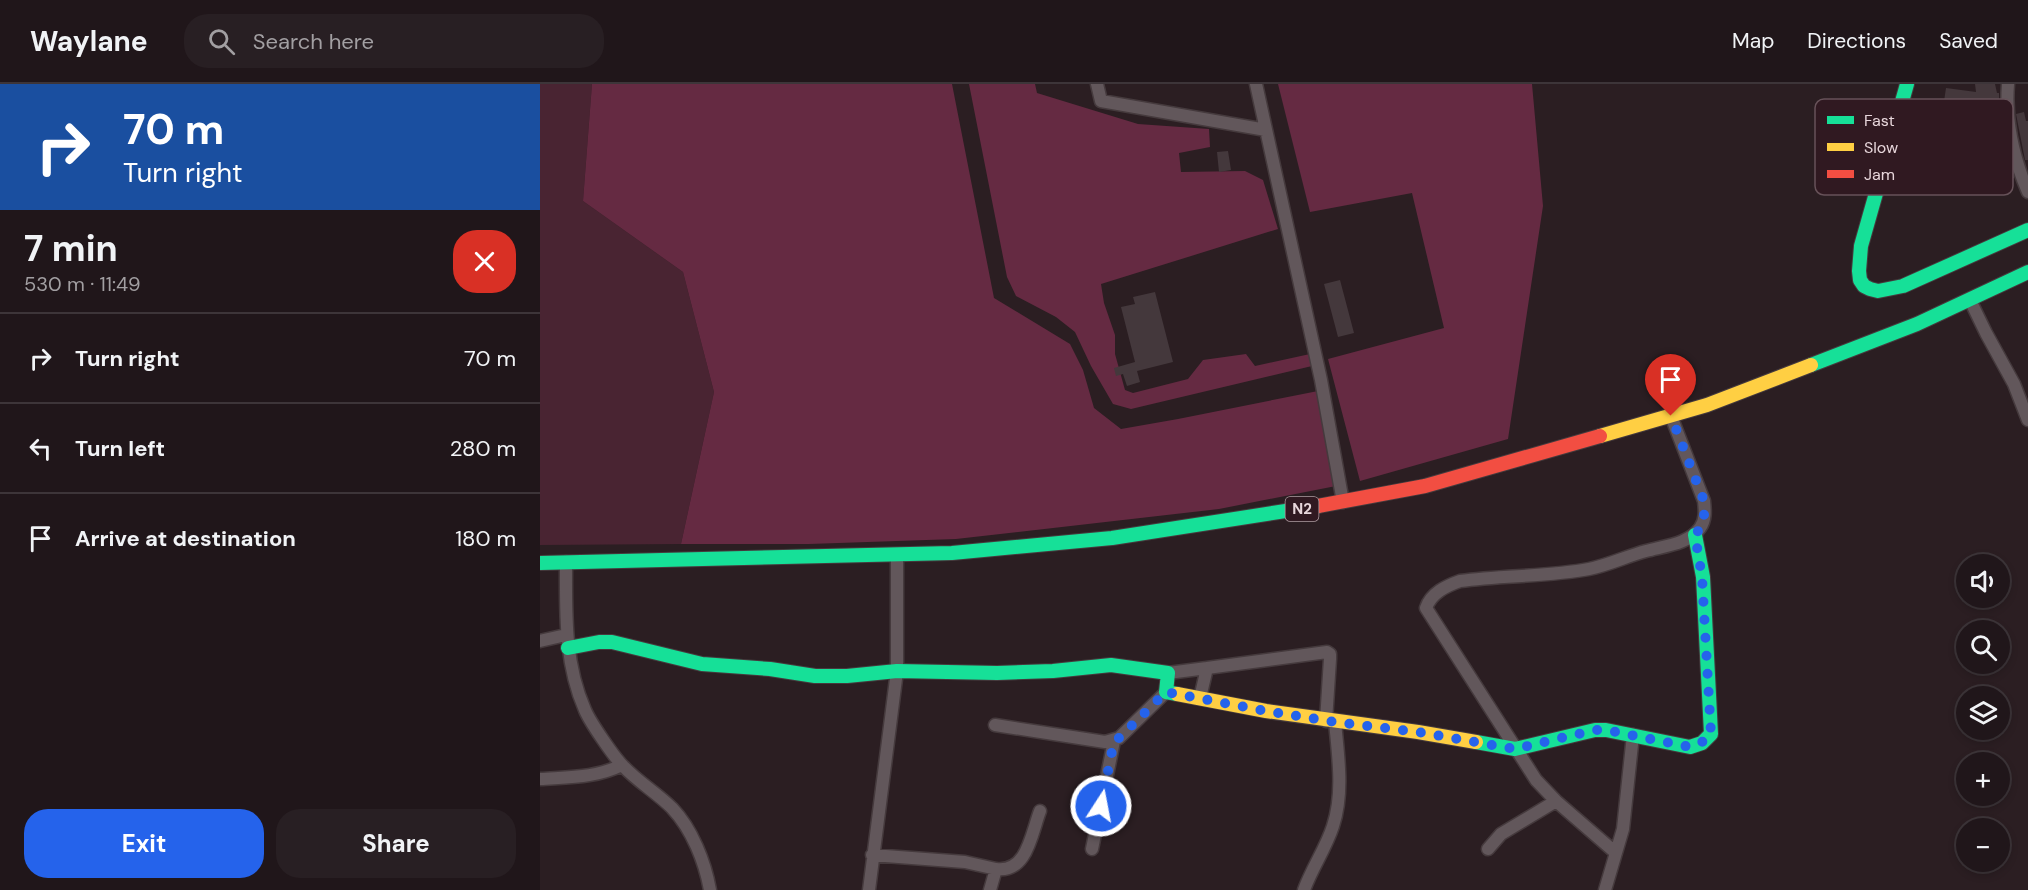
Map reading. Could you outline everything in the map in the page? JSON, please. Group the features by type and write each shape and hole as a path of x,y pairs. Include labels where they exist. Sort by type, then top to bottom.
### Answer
{"main road":[{"path":"1903,99 1907,84"},
{"path":"1877,195 1857,266 1862,284 1873,292 1903,286 2028,230"},
{"name":"N2","path":"540,563 952,554 1112,538 1343,502 1425,486 1707,405 1917,324 2028,272"},
{"path":"567,641 612,642 702,664 770,669 815,676 847,676 897,671 997,673 1053,671 1111,665 1168,673 1166,692 1331,721 1418,732 1515,749 1595,730 1606,730 1690,747 1702,742 1711,734 1702,577 1695,535"}],"street":[{"path":"1097,84 1101,101 1266,130"},
{"path":"1256,84 1321,380 1343,502"},
{"path":"2007,99 2008,84"},
{"path":"2013,149 2016,164 2028,192"},
{"path":"1970,300 2014,384 2028,420"},
{"path":"1616,853 1556,801 1536,780 1426,608 1442,588 1460,581 1586,570 1610,565 1638,553 1680,542 1695,535 1702,526 1705,515 1704,501 1671,416"},
{"path":"869,890 897,671 897,555"},
{"path":"566,562 567,641 571,668 585,712 622,765 672,808 685,826 708,876 710,890"},
{"path":"540,640 567,641"},
{"path":"1168,673 1327,652 1330,654 1331,721 1339,765 1338,798 1333,825 1304,890"},
{"path":"1200,698 1207,668"},
{"path":"996,725 1105,742 1114,741 1166,692"},
{"path":"1605,890 1623,829 1633,735"},
{"path":"1092,849 1114,741"},
{"path":"540,779 591,776 609,772 622,765"},
{"path":"1488,849 1501,834 1556,801"},
{"path":"872,855 957,861 1007,871 1019,863 1025,855 1040,811"},
{"path":"990,890 996,869"}],"shaded area":[{"path":"540,84 592,84 583,201 683,272 714,392 681,544 540,545"},
{"path":"592,84 952,84 994,298 1070,344 1083,370 1094,408 1121,429 1318,391 1336,486 1219,509 956,539 809,544 681,544 714,392 683,272 583,201"},
{"path":"969,84 1035,84 1037,93 1138,124 1209,129 1210,147 1179,153 1181,172 1245,171 1263,180 1278,229 1101,284 1104,303 1115,335 1115,354 1125,390 1133,393 1188,379 1203,360 1246,354 1255,366 1310,354 1312,366 1131,409 1113,404 1075,332 1056,317 1016,296 1007,277"},
{"path":"1278,84 1532,84 1543,206 1508,439 1360,481 1328,359 1444,328 1412,193 1310,212"}],"building":[{"path":"1975,84 1995,84 1999,99 1944,99 1946,88 1976,92"},
{"path":"2024,112 2026,121 2028,121 2028,160 2025,160 2016,114"},
{"path":"1228,151 1231,170 1219,172 1217,152"},
{"path":"1340,280 1354,333 1338,337 1324,284"},
{"path":"1155,292 1173,362 1137,371 1140,382 1127,386 1123,374 1116,376 1114,368 1135,362 1121,307 1135,304 1133,297"}],"traffic: fast":[{"path":"1903,99 1907,84"},
{"path":"1875,195 1861,246 1859,271 1860,280 1864,286 1878,291 1903,286 2028,230"},
{"path":"1811,365 1917,324 2028,272"},
{"path":"540,563 952,553 1112,538 1318,506"},
{"path":"1476,742 1515,749 1595,730 1606,730 1690,747 1702,743 1711,734 1703,577 1695,535"},
{"path":"568,648 612,642 702,664 770,669 815,676 847,676 897,671 997,673 1053,671 1111,665 1168,673 1166,692 1177,694"}],"traffic: slow":[{"path":"1600,436 1707,405 1811,365"},
{"path":"1177,694 1266,711 1476,742"}],"traffic: jam":[{"path":"1318,506 1425,486 1600,436"}],"route":[{"path":"1101,806 1114,741 1166,692 1266,711 1418,732 1515,749 1595,730 1606,730 1690,747 1702,742 1711,734 1707,632 1695,535 1702,526 1705,515 1704,501 1671,416"}]}
